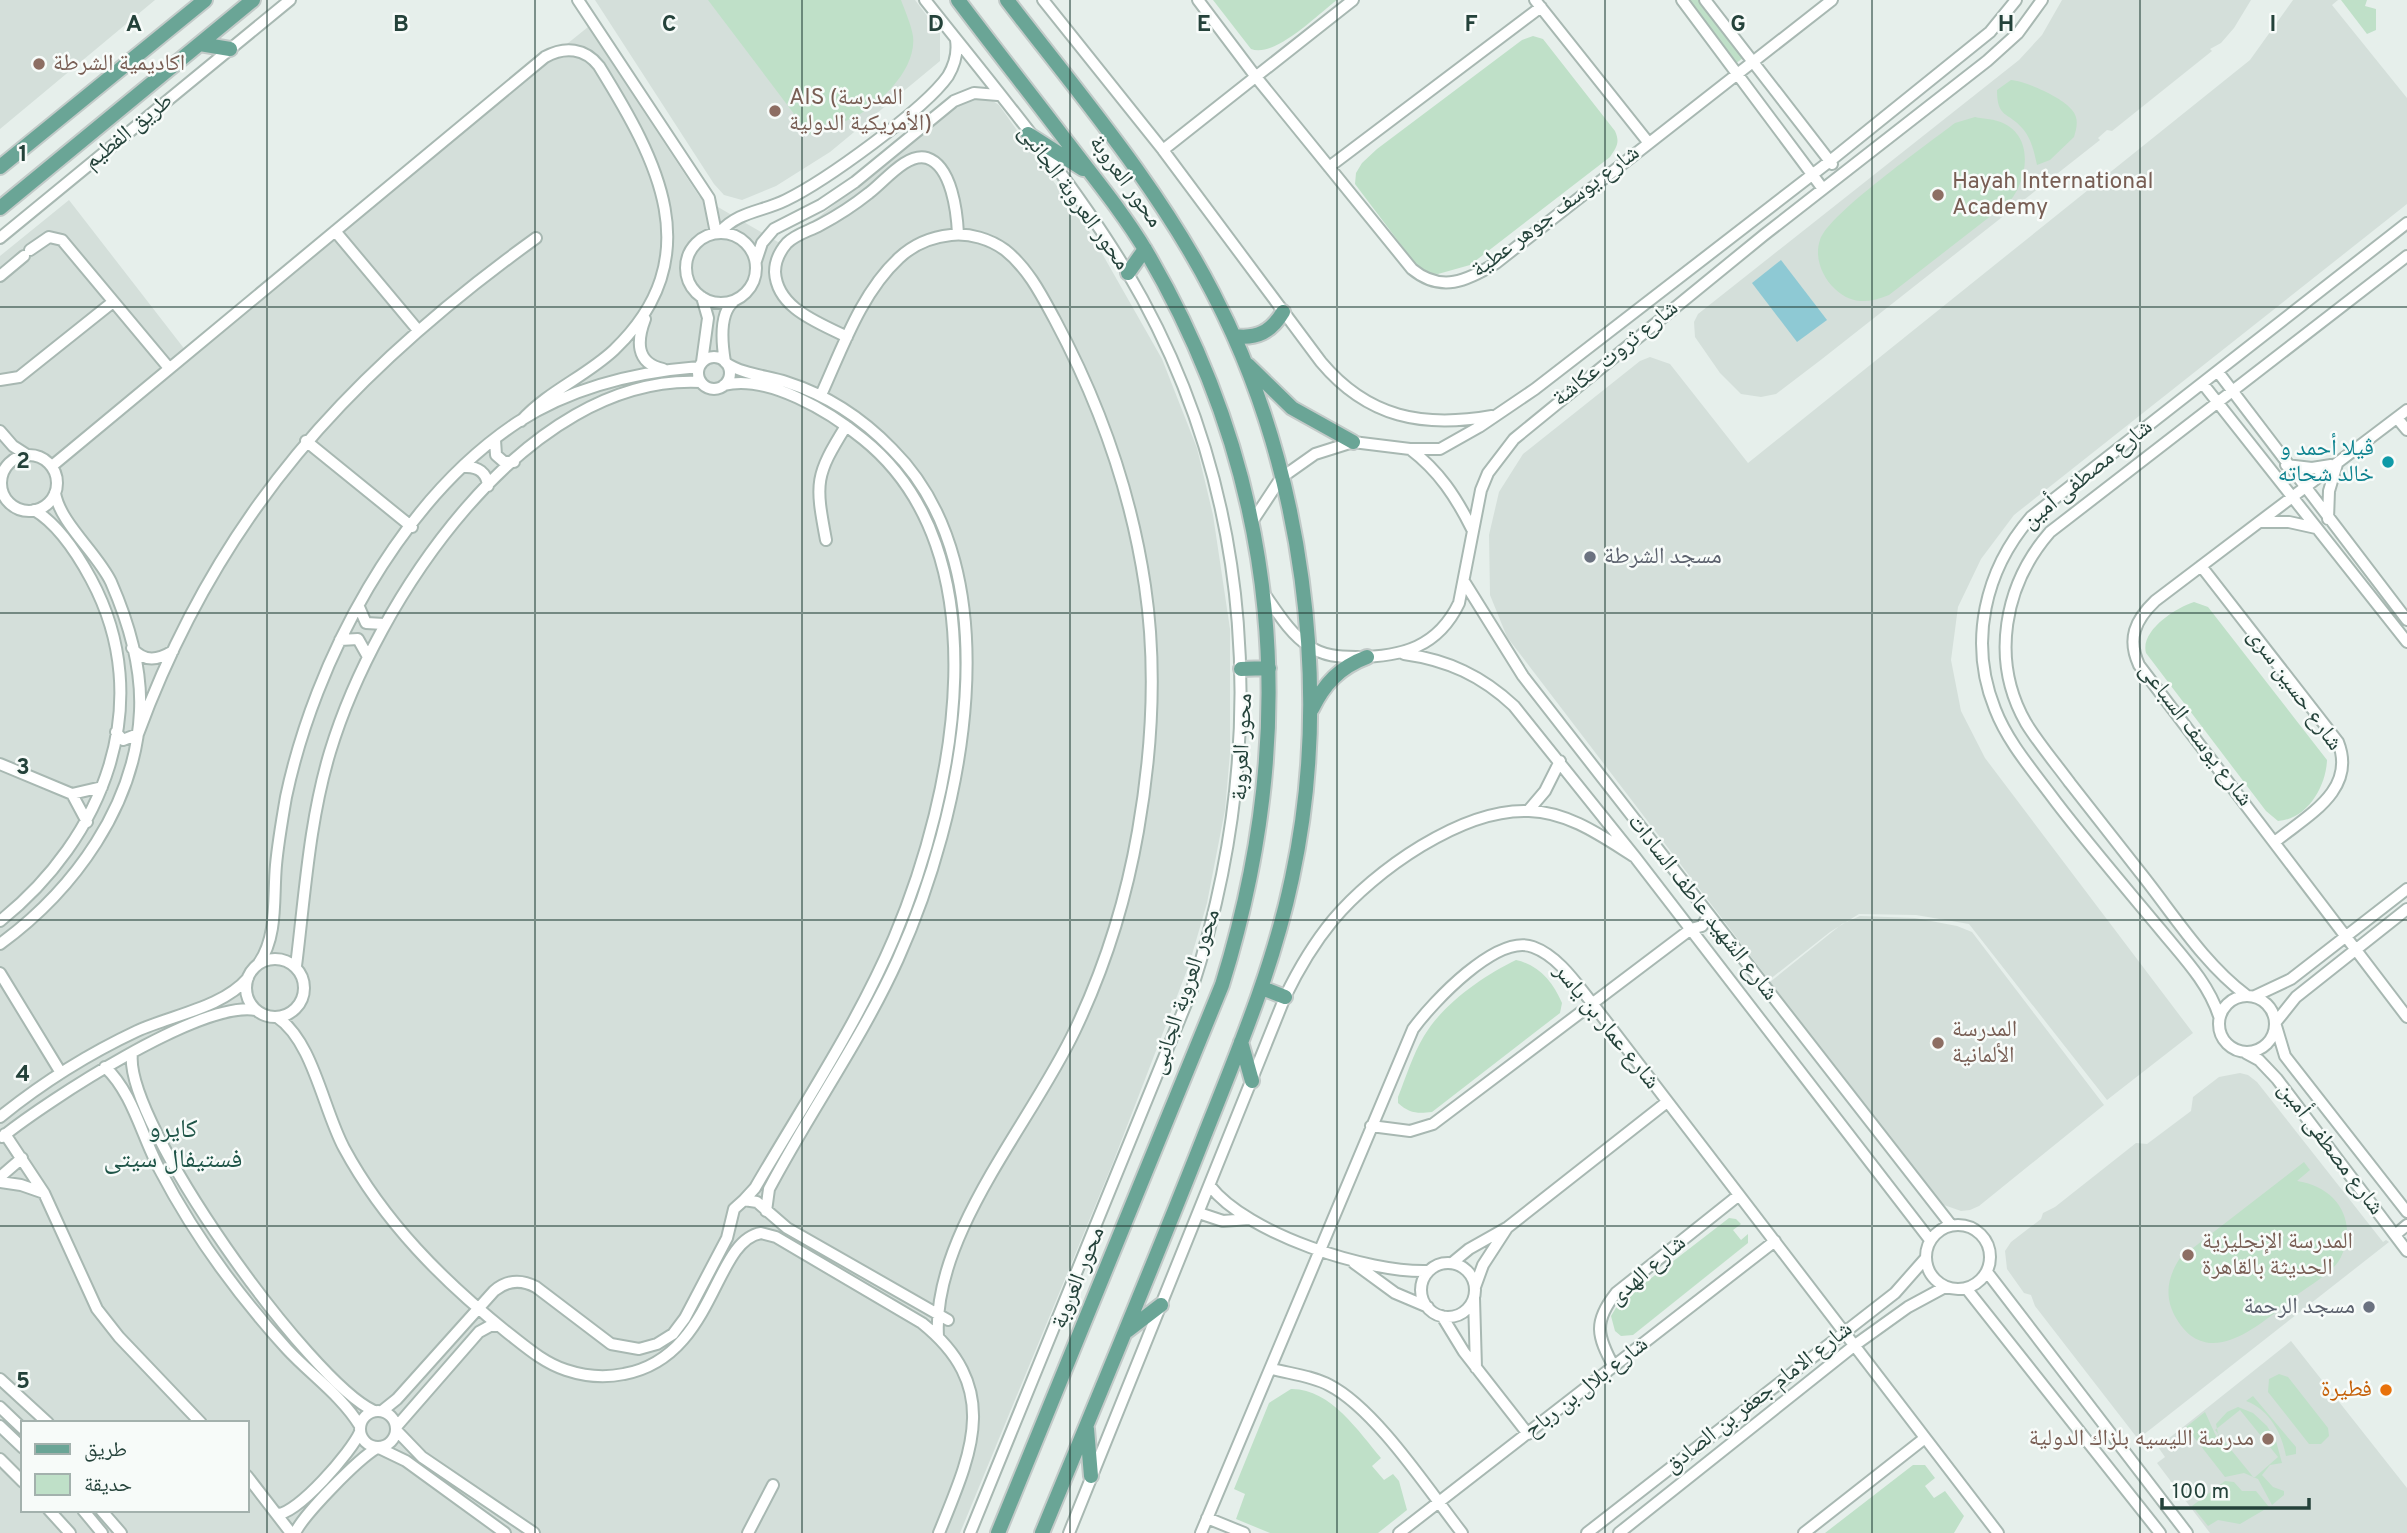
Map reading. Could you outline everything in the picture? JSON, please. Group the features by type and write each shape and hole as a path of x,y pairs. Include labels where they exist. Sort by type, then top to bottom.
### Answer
{"main road":[{"path":"0,167 205,0"},
{"path":"0,208 253,0"},
{"name":"محور العروبة","path":"958,0 1093,175 1145,249 1184,323 1213,391 1252,522 1263,592 1269,668 1269,742 1258,841 1226,973 998,1533"},
{"name":"محور العروبة","path":"1007,0 1145,179 1193,257 1234,336 1281,478 1298,558 1308,646 1310,714 1302,818 1293,876 1262,988 1042,1533"},
{"path":"200,44 230,49"},
{"path":"1028,134 1093,175"},
{"path":"1128,273 1145,249"},
{"path":"1234,336 1249,338 1263,334 1275,325 1283,312"},
{"path":"1243,359 1292,408 1353,442"},
{"path":"1310,714 1326,685 1338,673 1367,657"},
{"path":"1241,669 1269,668"},
{"path":"1262,988 1285,997"},
{"path":"1241,1042 1252,1082"},
{"path":"1125,1332 1161,1306"},
{"path":"1087,1425 1091,1476"}],"street":[{"name":"طريق الفطيم","path":"0,238 290,0"},
{"path":"578,0 709,198 718,232"},
{"name":"محور العروبة الجانبى","path":"925,0 1081,202 1128,273 1173,364 1207,460 1231,565 1241,669 1239,779 1222,886 1209,938 1192,989 970,1533"},
{"path":"1043,0 1163,150 1332,375 1364,401 1389,412 1435,423 1495,416"},
{"name":"شارع يوسف جوهر عطية","path":"1198,0 1256,77 1412,269 1434,283 1449,284 1467,279 1496,263 1832,0"},
{"path":"1163,150 1353,0"},
{"path":"1682,0 1823,189"},
{"path":"1704,0 1840,175"},
{"name":"شارع ثروت عكاشة","path":"1252,522 1281,478 1315,454 1353,442 1410,449 1440,449 1535,389 1932,79 1990,32 2016,0"},
{"name":"شارع ثروت عكاشة","path":"1308,646 1337,657 1404,654 1437,633 1451,619 1465,583 1472,529 1488,473 1514,439 1840,175 1945,94 2018,33 2042,0"},
{"path":"1329,167 1538,3 1648,142"},
{"path":"701,382 708,318 702,298 690,284 686,265 688,256 699,240 718,232 735,217 797,194 897,122 946,78 957,57 956,40"},
{"path":"52,467 545,57 560,50 578,51 599,66 640,132 657,174 666,213 667,237 661,276 649,304 638,346 651,365 665,370"},
{"path":"1945,68 1949,78 1957,84"},
{"path":"1932,79 1945,94"},
{"path":"724,385 729,374 726,362 727,309 751,288 762,243 774,229 855,182 954,102 974,93 998,95"},
{"path":"847,337 798,311 783,295 775,267 780,253 789,241 849,207 907,162 920,157 938,165 946,179 956,211 958,234"},
{"name":"شارع مصطفى أمين","path":"2219,1016 2204,983 2078,831 2019,751 1995,710 1984,675 1982,646 1984,613 1990,586 2009,545 2031,517 2407,223"},
{"path":"335,231 417,329"},
{"path":"718,232 741,238 751,248 756,261"},
{"path":"821,395 847,337 878,284 899,258 931,238 958,234 990,241 1016,259 1048,306 1086,382 1115,456 1138,547 1145,589 1152,688 1145,784 1125,892 1112,939 1066,1049 965,1226 944,1275 936,1313 937,1336"},
{"path":"0,276 48,237 60,238 169,368"},
{"path":"116,732 123,740 138,734 173,651 226,552 263,496 306,441 364,379 417,329 536,238"},
{"name":"شارع مصطفى أمين","path":"2251,996 2221,973 2096,817 2034,734 2017,704 2005,647 2012,597 2027,561 2050,532 2407,256"},
{"path":"702,298 721,303 734,301"},
{"path":"0,380 19,377 113,302"},
{"path":"0,1117 61,1073 135,1032 226,996 248,978 259,963 272,930 280,831 293,768 311,708 340,640 359,607 412,527 464,467 540,402 613,350 649,304"},
{"path":"521,421 614,380 701,364 714,357 821,395 867,426 895,451 920,481 941,517 955,556 963,598 967,663 955,778 935,860 898,959 769,1189 766,1211"},
{"path":"2218,372 2286,465 2407,620"},
{"path":"277,1017 295,1010 305,993 305,984 296,967 317,800 339,725 367,655 384,624 423,562 488,486 578,412 608,397 654,383 701,382 712,388 744,383 782,393 819,409 846,426 883,456 912,493 935,536 946,571 952,613 954,682 941,776 923,854 893,939 847,1029 758,1183 733,1209 727,1238 685,1318 673,1334 657,1344 629,1349 611,1344 536,1287 522,1282 500,1286 397,1399 365,1416 349,1452 294,1508 277,1514"},
{"path":"2203,384 2407,642"},
{"name":"شارع يوسف السباعى","path":"2407,410 2143,612 2134,632 2133,653 2139,665 2276,841 2407,1017"},
{"path":"2397,418 2407,430"},
{"path":"825,540 817,482 822,465 846,426"},
{"path":"859,436 867,426"},
{"path":"0,431 13,446 27,455 41,458 52,467 57,482 55,493 47,504 34,510 4,505 2,482 5,469 15,459 27,455"},
{"path":"495,440 496,455 504,462 514,462"},
{"path":"306,441 412,527"},
{"path":"1410,449 1445,483 1472,529"},
{"path":"0,455 5,469"},
{"path":"2286,465 2312,468 2337,464 2329,491 2328,519"},
{"path":"464,467 474,467 483,472 488,486"},
{"path":"0,945 52,900 87,858 112,812 132,759 138,734 141,708 132,648 110,582 59,506 55,493"},
{"path":"0,921 50,876 87,822 102,788 116,732 119,671 104,607 78,559 50,522 34,510"},
{"path":"2261,522 2289,522 2316,528"},
{"name":"شارع حسين سرى","path":"2201,566 2330,731 2343,754 2343,775 2337,789 2276,841"},
{"name":"شارع الشهيد عاطف السادات","path":"1465,583 1522,676 1951,1225"},
{"path":"1263,592 1308,646"},
{"path":"359,607 366,623 384,624"},
{"path":"340,640 358,639 367,655"},
{"path":"132,648 144,658 152,660 173,651"},
{"name":"شارع الشهيد عاطف السادات","path":"1404,654 1444,662 1482,680 1514,706 1635,857 1930,1240"},
{"path":"111,757 123,752 132,759"},
{"path":"1528,811 1540,798 1560,761"},
{"path":"0,764 72,794 102,788"},
{"path":"941,776 955,778"},
{"path":"72,794 87,822"},
{"path":"2069,819 2088,805"},
{"name":"شارع الشهيد عاطف السادات","path":"1285,997 1314,946 1335,918 1369,886 1411,853 1462,823 1528,811 1589,828 1635,857"},
{"path":"2078,831 2096,817"},
{"path":"2407,889 2291,979 2251,996 2234,998 2219,1016 2222,1038 2229,1046 2246,1053 2266,1045 2289,1004 2407,909"},
{"path":"1371,1126 1410,1130 1433,1125 1690,929 1702,926 1709,916"},
{"path":"1704,946 1711,937 1722,932"},
{"name":"شارع عمار بن ياسر","path":"1201,1533 1413,1029 1439,999 1499,950 1516,946 1533,947 1556,962 1592,1003 1995,1529"},
{"path":"259,963 278,958 296,967"},
{"path":"1,972 61,1073"},
{"path":"248,978 248,999 256,1010"},
{"path":"2251,996 2270,1006 2276,1024"},
{"path":"1069,1533 1285,997"},
{"path":"199,1421 119,1337 97,1309 44,1193 23,1158 3,1137 57,1096 132,1053 222,1015 256,1010 277,1017 301,1043 333,1125 366,1184 425,1259 478,1310 537,1355 564,1369 604,1376 639,1370 667,1356 689,1335 740,1242 761,1233 776,1237 911,1316 937,1336 961,1369 971,1398 974,1424 968,1463 939,1533"},
{"name":"شارع مصطفى أمين","path":"2276,1024 2285,1056 2407,1213"},
{"path":"132,1053 133,1076 175,1167 212,1230 254,1288 299,1341 353,1397 393,1418 413,1451 534,1533"},
{"name":"شارع مصطفى أمين","path":"2246,1053 2259,1060 2277,1079 2407,1251"},
{"path":"106,1067 124,1091 144,1140 179,1204 221,1268 279,1340 348,1409 368,1444 406,1461 505,1533"},
{"path":"1452,1263 1469,1248 1508,1227 1667,1102"},
{"path":"23,1158 0,1179 44,1193"},
{"path":"1210,1186 1223,1201 1249,1219 1352,1261 1390,1270 1428,1271 1443,1263 1465,1268 1475,1292 1476,1368"},
{"name":"شارع الهدى","path":"1614,1367 1600,1335 1605,1307 1616,1293 1739,1195"},
{"path":"744,1200 757,1202 787,1228 948,1320"},
{"path":"1199,1213 1223,1221 1249,1219"},
{"path":"1951,1225 1968,1226 1983,1236 1991,1253 1987,1272 1979,1282 1966,1288 1945,1287 1931,1276 1925,1259 1930,1240 1935,1233 1951,1225"},
{"path":"2395,1234 2407,1225"},
{"path":"1442,1316 1462,1313 1475,1292 1494,1245 1508,1227"},
{"name":"شارع بلال بن رباح","path":"1399,1533 1775,1241"},
{"name":"شارع الامام جعفر بن الصادق","path":"1587,1533 1895,1293 1925,1259"},
{"path":"1352,1261 1380,1284 1442,1316 1476,1368 1528,1434"},
{"path":"1427,1307 1421,1289 1428,1271"},
{"path":"1987,1272 2187,1533"},
{"name":"شارع الامام جعفر بن الصادق","path":"1619,1533 1854,1345 1908,1307 1945,1287"},
{"path":"1966,1288 2160,1533"},
{"path":"248,1477 293,1533 361,1460 393,1440 397,1428 478,1332 490,1326 499,1326"},
{"path":"1272,1369 1313,1378 1341,1393 1374,1423 1462,1533"},
{"path":"0,1379 46,1421"},
{"path":"0,1407 21,1427"},
{"path":"0,1426 21,1446"},
{"path":"1804,1533 1925,1438"},
{"path":"2111,1471 2128,1458"},
{"path":"0,1460 21,1480"},
{"path":"748,1533 773,1485"},
{"path":"51,1512 70,1533"},
{"path":"85,1512 102,1533"},
{"path":"103,1512 121,1533"},
{"path":"1207,1518 1244,1533"},
{"path":"1983,1533 1995,1529"}],"shaded area":[{"name":"اكاديمية الشرطة","path":"0,0 155,0 0,129"},
{"name":"AIS (المدرسة الأمريكية الدولية)","path":"595,0 915,0 940,33 940,61 830,152 776,186 742,200 724,195 714,184"},
{"name":"Hayah International Academy","path":"2062,0 2251,0 2234,28 2221,43 2210,49 2212,51 2112,131 2107,130 2098,138 2100,140 1822,359 1776,394 1761,397 1741,394 1720,373 1695,337 1694,322 1698,314 2019,60 2042,35"},
{"path":"2293,0 2338,0 2332,5 2407,98 2407,204 2014,515 1981,559 1958,607 1951,660 1961,711 1985,758 2193,1033 2107,1100 1969,924 1916,915 1859,914 1830,932 1769,980 1507,637 1490,595 1489,535 1499,492 1523,454 1640,361 1650,357 1670,364 1748,463 2250,60"},
{"name":"كايرو فستيفال سيتى","path":"588,27 699,196 778,242 820,216 954,107 972,96 985,96 999,105 1091,234 1162,359 1197,448 1213,515 1230,629 1230,753 1225,810 1207,903 1189,965 1112,1165 960,1533 0,1533 0,256 69,200 186,351"},
{"name":"المدرسة الألمانية","path":"1860,916 1915,918 1957,926 1972,932 2104,1105 1979,1206 1970,1210 1961,1211 1941,1204 1770,982 1842,924"},
{"name":"المدرسة الإنجليزية الحديثة بالقاهرة","path":"2240,1073 2257,1082 2383,1242 2389,1242 2138,1439 2035,1306 2031,1295 2024,1293 2007,1269 2005,1251 2011,1242 2041,1219 2043,1213 2055,1207 2136,1143 2147,1144 2191,1111 2193,1097 2219,1077"},
{"name":"مدرسة الليسيه بلزاك الدولية","path":"2291,1341 2407,1488 2407,1533 2210,1533 2157,1463 2165,1457 2158,1447"}],"green space":[{"path":"708,0 901,0 912,31 913,49 903,74 884,96 847,121 814,127 810,135"},
{"path":"1213,0 1337,0 1283,41 1261,50 1251,49"},
{"path":"1687,0 1698,0 1743,58 1735,64"},
{"path":"2341,0 2367,0 2365,6 2376,9 2376,30 2367,34"},
{"path":"1533,36 1543,39 1615,131 1616,147 1610,157 1470,265 1438,274 1427,273 1417,266 1355,184 1356,173 1377,149 1522,40"},
{"path":"2011,80 2026,83 2053,95 2076,116 2074,137 2050,160 2037,165 2026,133 2018,123 2004,114 1999,106 1997,90"},
{"path":"1975,117 2003,123 2013,129 2020,138 2024,148 2024,170 2021,182 2010,201 1889,295 1861,301 1841,294 1826,279 1820,266 1818,246 1827,228 1859,197 1924,146 1955,123"},
{"path":"2194,602 2208,607 2327,760 2323,780 2313,800 2289,819 2278,821 2266,811 2146,653 2148,637 2154,629 2169,615"},
{"path":"1516,960 1532,966 1550,981 1562,1003 1560,1013 1432,1112 1414,1112 1398,1103 1416,1050 1432,1024 1465,992"},
{"path":"2304,1162 2310,1170 2297,1181 2311,1184 2332,1197 2345,1218 2346,1243 2338,1263 2269,1317 2237,1337 2220,1342 2204,1342 2189,1334 2176,1318 2169,1295 2172,1273 2180,1258"},
{"path":"1729,1218 1736,1219 1741,1224 1733,1230 1741,1240 1748,1234 1748,1243 1633,1335 1621,1336 1615,1331 1611,1316 1619,1303"},
{"path":"2279,1374 2288,1377 2328,1428 2329,1436 2321,1444 2309,1444 2268,1392 2269,1379"},
{"path":"1291,1389 1318,1396 1342,1413 1381,1458 1372,1466 1384,1480 1393,1474 1399,1481 1407,1510 1378,1533 1270,1533 1236,1519 1245,1494 1234,1489 1269,1403"},
{"path":"2253,1396 2296,1447 2296,1454 2286,1456 2274,1424 2262,1410 2246,1401"},
{"path":"2238,1407 2253,1413 2267,1426 2276,1441 2282,1463 2270,1465 2262,1475 2273,1487 2284,1491 2284,1495 2272,1505 2255,1478 2278,1457 2240,1410 2217,1428 2216,1424 2227,1412"},
{"path":"2205,1412 2221,1447 2218,1434 2253,1477 2244,1473 2225,1477 2186,1427"},
{"path":"1913,1465 1925,1465 1935,1478 1925,1486 1934,1498 1945,1491 1964,1516 1954,1533 1825,1533"},
{"path":"2225,1481 2234,1482 2242,1491 2256,1491 2269,1507 2240,1524 2218,1520 2208,1526 2192,1506"}],"water":[{"path":"1781,260 1827,320 1797,342 1752,283"}],"place":[{"name":"اكاديمية الشرطة","path":"39,64"},
{"name":"AIS (المدرسة الأمريكية الدولية)","path":"775,111"},
{"name":"Hayah International Academy","path":"1938,195"},
{"name":"ڤيلا أحمد و خالد شحاته","path":"2388,462"},
{"name":"مسجد الشرطة","path":"1590,557"},
{"name":"المدرسة الألمانية","path":"1938,1043"},
{"name":"المدرسة الإنجليزية الحديثة بالقاهرة","path":"2188,1255"},
{"name":"مسجد الرحمة","path":"2369,1307"},
{"name":"فطيرة","path":"2386,1390"},
{"name":"مدرسة الليسيه بلزاك الدولية","path":"2268,1439"}],"district":[{"name":"كايرو فستيفال سيتى","path":"173,1145"}]}
